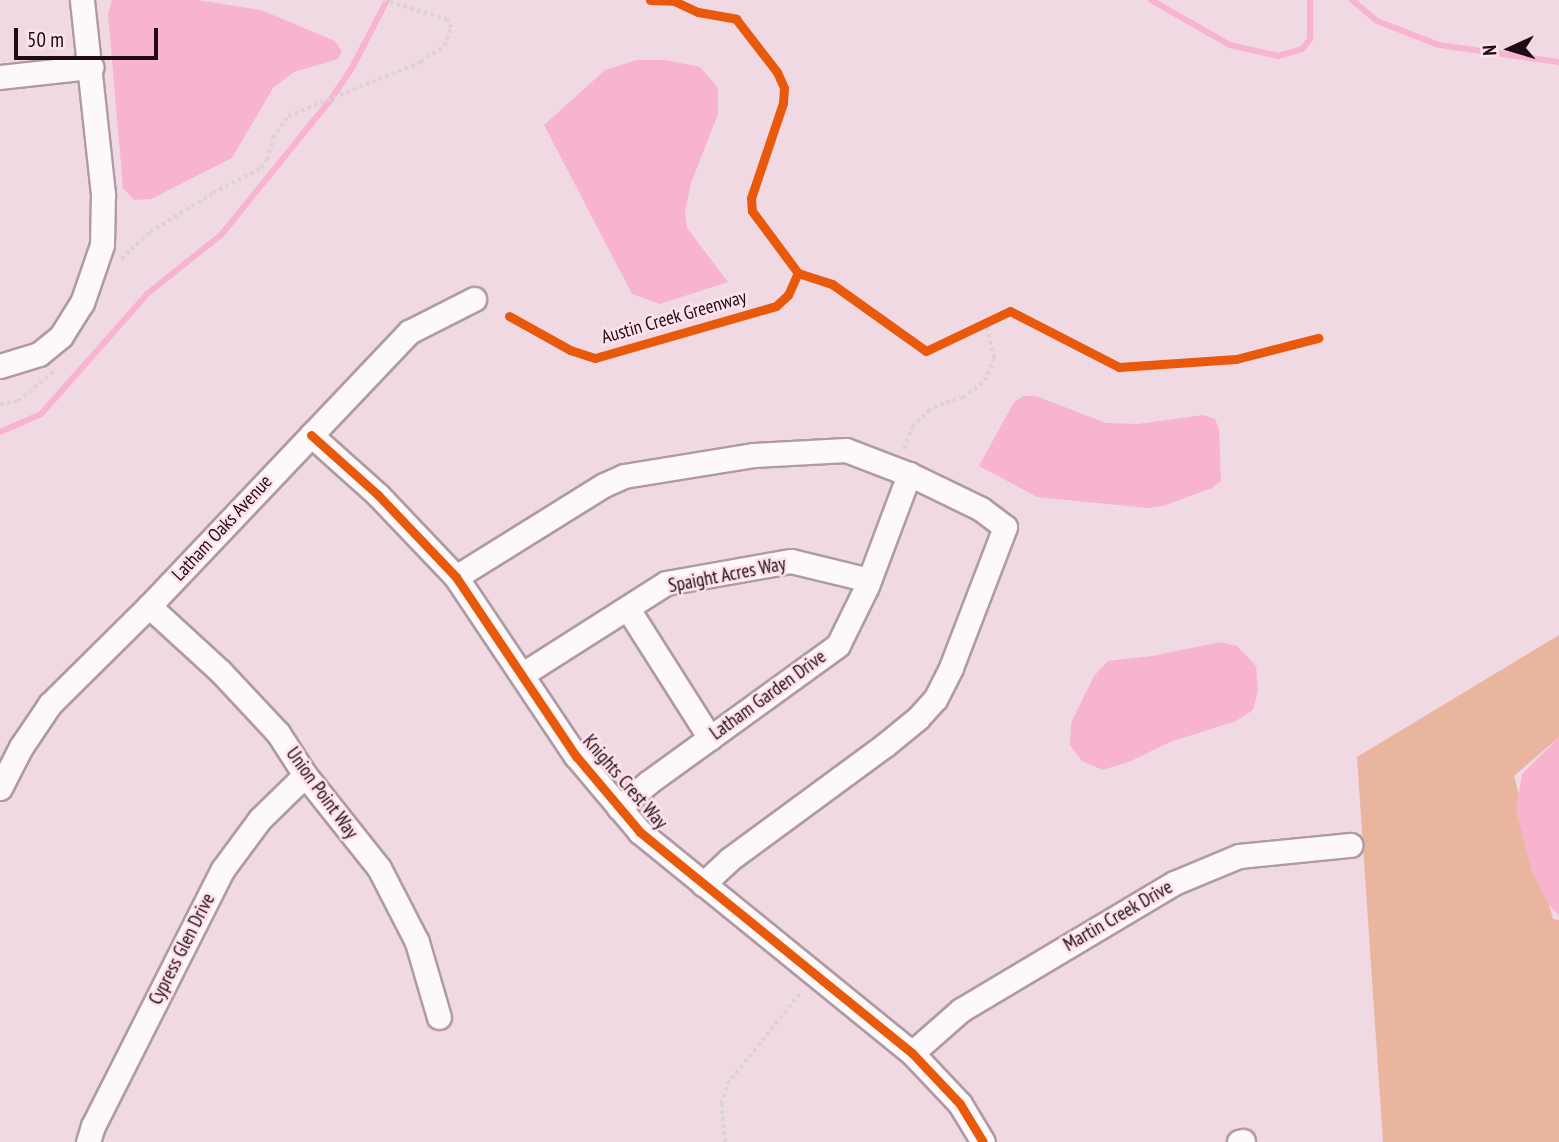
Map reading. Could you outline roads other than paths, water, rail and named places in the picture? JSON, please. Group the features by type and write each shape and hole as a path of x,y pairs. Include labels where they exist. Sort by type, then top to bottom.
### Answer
{"street":[{"path":"0,366 39,354 61,336 82,303 102,246 103,194 82,0"},
{"path":"0,77 91,67"},
{"name":"Latham Oaks Avenue","path":"0,788 21,747 50,705 149,606 409,332 474,299"},
{"name":"Knights Crest Way","path":"311,435 378,495 456,578 576,756 640,832 912,1053 960,1104 983,1142"},
{"path":"456,578 604,485 624,476 754,455 846,450 905,464 981,509 1005,527 951,668 935,699 918,718 730,859 703,884"},
{"name":"Latham Garden Drive","path":"620,808 649,782 838,645 869,580 905,464"},
{"name":"Spaight Acres Way","path":"523,674 666,583 791,561 869,580"},
{"name":"Union Point Way","path":"149,606 220,671 278,733 305,775 379,868 418,942 439,1017"},
{"path":"628,609 710,738"},
{"name":"Cypress Glen Drive","path":"88,1142 93,1126 223,869 260,819 305,775"},
{"name":"Martin Creek Drive","path":"912,1053 961,1010 1174,883 1238,856 1350,845"}],"waterway":[{"path":"0,432 41,414 147,294 221,235 331,99 353,66 387,0"},
{"path":"1151,0 1230,45 1278,56 1302,49 1310,39 1310,0"},
{"path":"1352,0 1377,21 1439,45 1559,62"}]}
